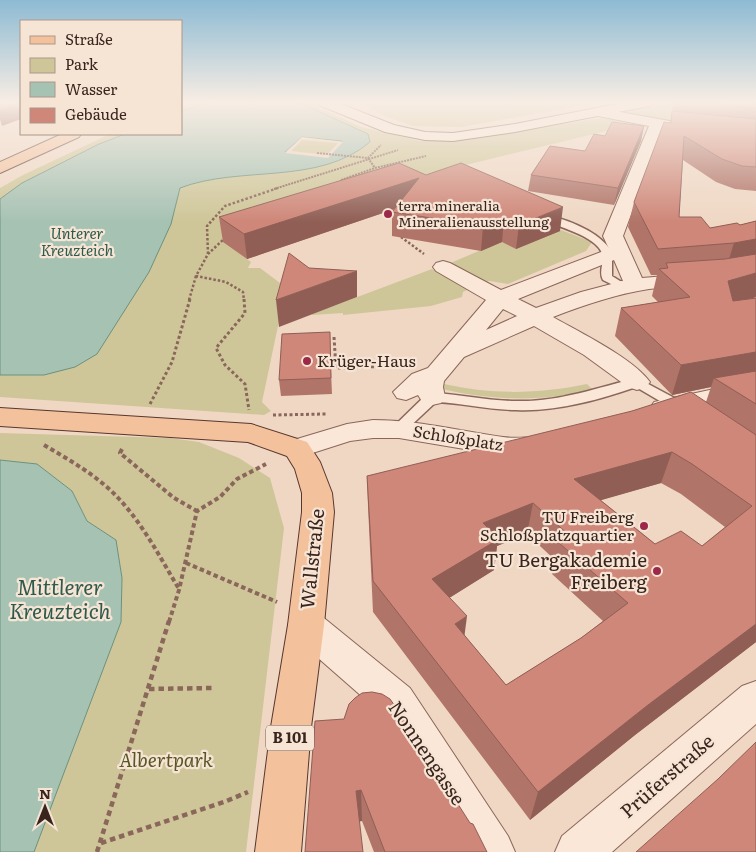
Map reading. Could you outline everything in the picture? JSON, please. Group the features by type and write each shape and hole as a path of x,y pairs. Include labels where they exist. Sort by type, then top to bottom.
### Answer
{"main road":[{"path":"0,168 57,142"},
{"path":"0,417 212,428 250,433 297,449"},
{"name":"Wallstraße","path":"278,852 318,503 310,469 297,449"}],"street":[{"path":"635,285 614,236 650,142"},
{"path":"406,392 421,379 436,385 456,352 499,299 608,255"},
{"path":"443,267 568,335 633,378"},
{"path":"456,352 534,317 594,295 635,285 734,277 756,270"},
{"path":"639,415 675,404 756,388"},
{"path":"675,404 707,425"},
{"name":"Schloßplatz","path":"297,449 347,433 373,429 399,429 506,447 537,446 556,442"},
{"name":"Nonnengasse","path":"306,620 396,701 492,852"},
{"name":"Prüferstraße","path":"578,852 756,699"}],"lane":[{"path":"538,213 601,242 608,255 607,278 617,284 635,285"},
{"path":"399,429 436,385 516,406 575,401 633,378 675,404"}],"path":[{"path":"317,153 368,158"},
{"path":"339,181 375,168 427,156"},
{"path":"368,158 375,168"},
{"path":"208,254 207,226 225,206 368,158"},
{"path":"154,396 172,362 196,276 208,254 228,234"},
{"path":"401,238 425,255"},
{"path":"196,276 226,282 243,292 245,313 216,348 225,365 245,384 250,415 250,433"},
{"path":"334,338 336,368 393,366"},
{"path":"37,441 75,463 116,496 146,532 179,590"},
{"path":"123,447 120,453 174,498 197,511"},
{"path":"98,852 179,590 197,511 220,497 237,479 297,449"},
{"path":"186,564 306,620"},
{"path":"148,689 212,688"},
{"path":"100,843 224,802 286,776"}],"green space":[{"path":"94,142 561,142 432,173 223,241 251,262 248,268 260,268 304,301 282,307 262,402 271,411 264,415 0,397 0,188"},
{"path":"561,230 592,242 586,251 508,284 490,281 481,283 463,292 462,297 431,306 343,315 343,313 312,315 314,309 328,308 432,269 434,270 500,242"},
{"path":"444,384 480,390 516,392 551,390 587,384 592,389 536,398 498,398 442,389"},
{"name":"Albertpark","path":"0,433 170,438 199,442 239,458 270,478 284,528 246,852 34,852 121,622 122,578 116,540 87,521 72,491 37,464 0,460"}],"water":[{"name":"Unterer Kreuzteich","path":"105,142 297,142 285,152 328,157 342,142 370,142 349,156 327,165 303,170 228,177 203,181 180,188 171,224 149,272 97,354 75,367 44,375 0,375 0,199 22,183"},
{"name":"Mittlerer Kreuzteich","path":"0,460 37,464 72,491 87,521 116,540 122,578 121,622 34,852 0,852"}],"pier":[{"path":"297,142 300,142 291,151 327,155 338,143 323,142 343,142 328,158 285,153"}],"building":[{"path":"590,142 637,142 618,188 531,175 550,146 585,151"},
{"path":"657,142 684,142 679,217 701,217 710,228 737,223 740,225 756,221 756,239 734,243 658,249 634,202"},
{"path":"694,142 756,142 756,167 742,166 722,159"},
{"path":"399,163 426,175 461,163 563,207 519,225 504,218 483,226 392,212 419,178 244,234 219,217"},
{"path":"289,253 309,268 357,271 276,300"},
{"path":"756,254 756,273 728,281 733,301 756,298 756,352 681,365 621,308 690,297 659,269 668,268 666,263 725,259"},
{"name":"Krüger-Haus","path":"330,332 331,378 279,380 282,334"},
{"path":"756,371 756,404 714,378"},
{"path":"691,392 756,435 756,624 648,705 538,792 373,581 367,476 632,411","holes":["672,452 752,506 702,546 681,531 655,544 574,479","533,503 570,536 559,543 628,603 581,638 506,685 455,624 467,616 432,579 499,539 483,523"]},
{"path":"362,693 382,694 390,699 470,823 473,824 487,852 385,852 361,790 356,791 363,852 305,852 315,721 344,719 349,704 355,698"},
{"path":"756,742 756,852 636,852 718,779"}],"place":[{"name":"terra mineralia Mineralienausstellung","path":"388,214"},
{"name":"Krüger-Haus","path":"307,361"},
{"name":"TU Freiberg Schloßplatzquartier","path":"644,526"},
{"name":"TU Bergakademie Freiberg","path":"657,571"}]}
